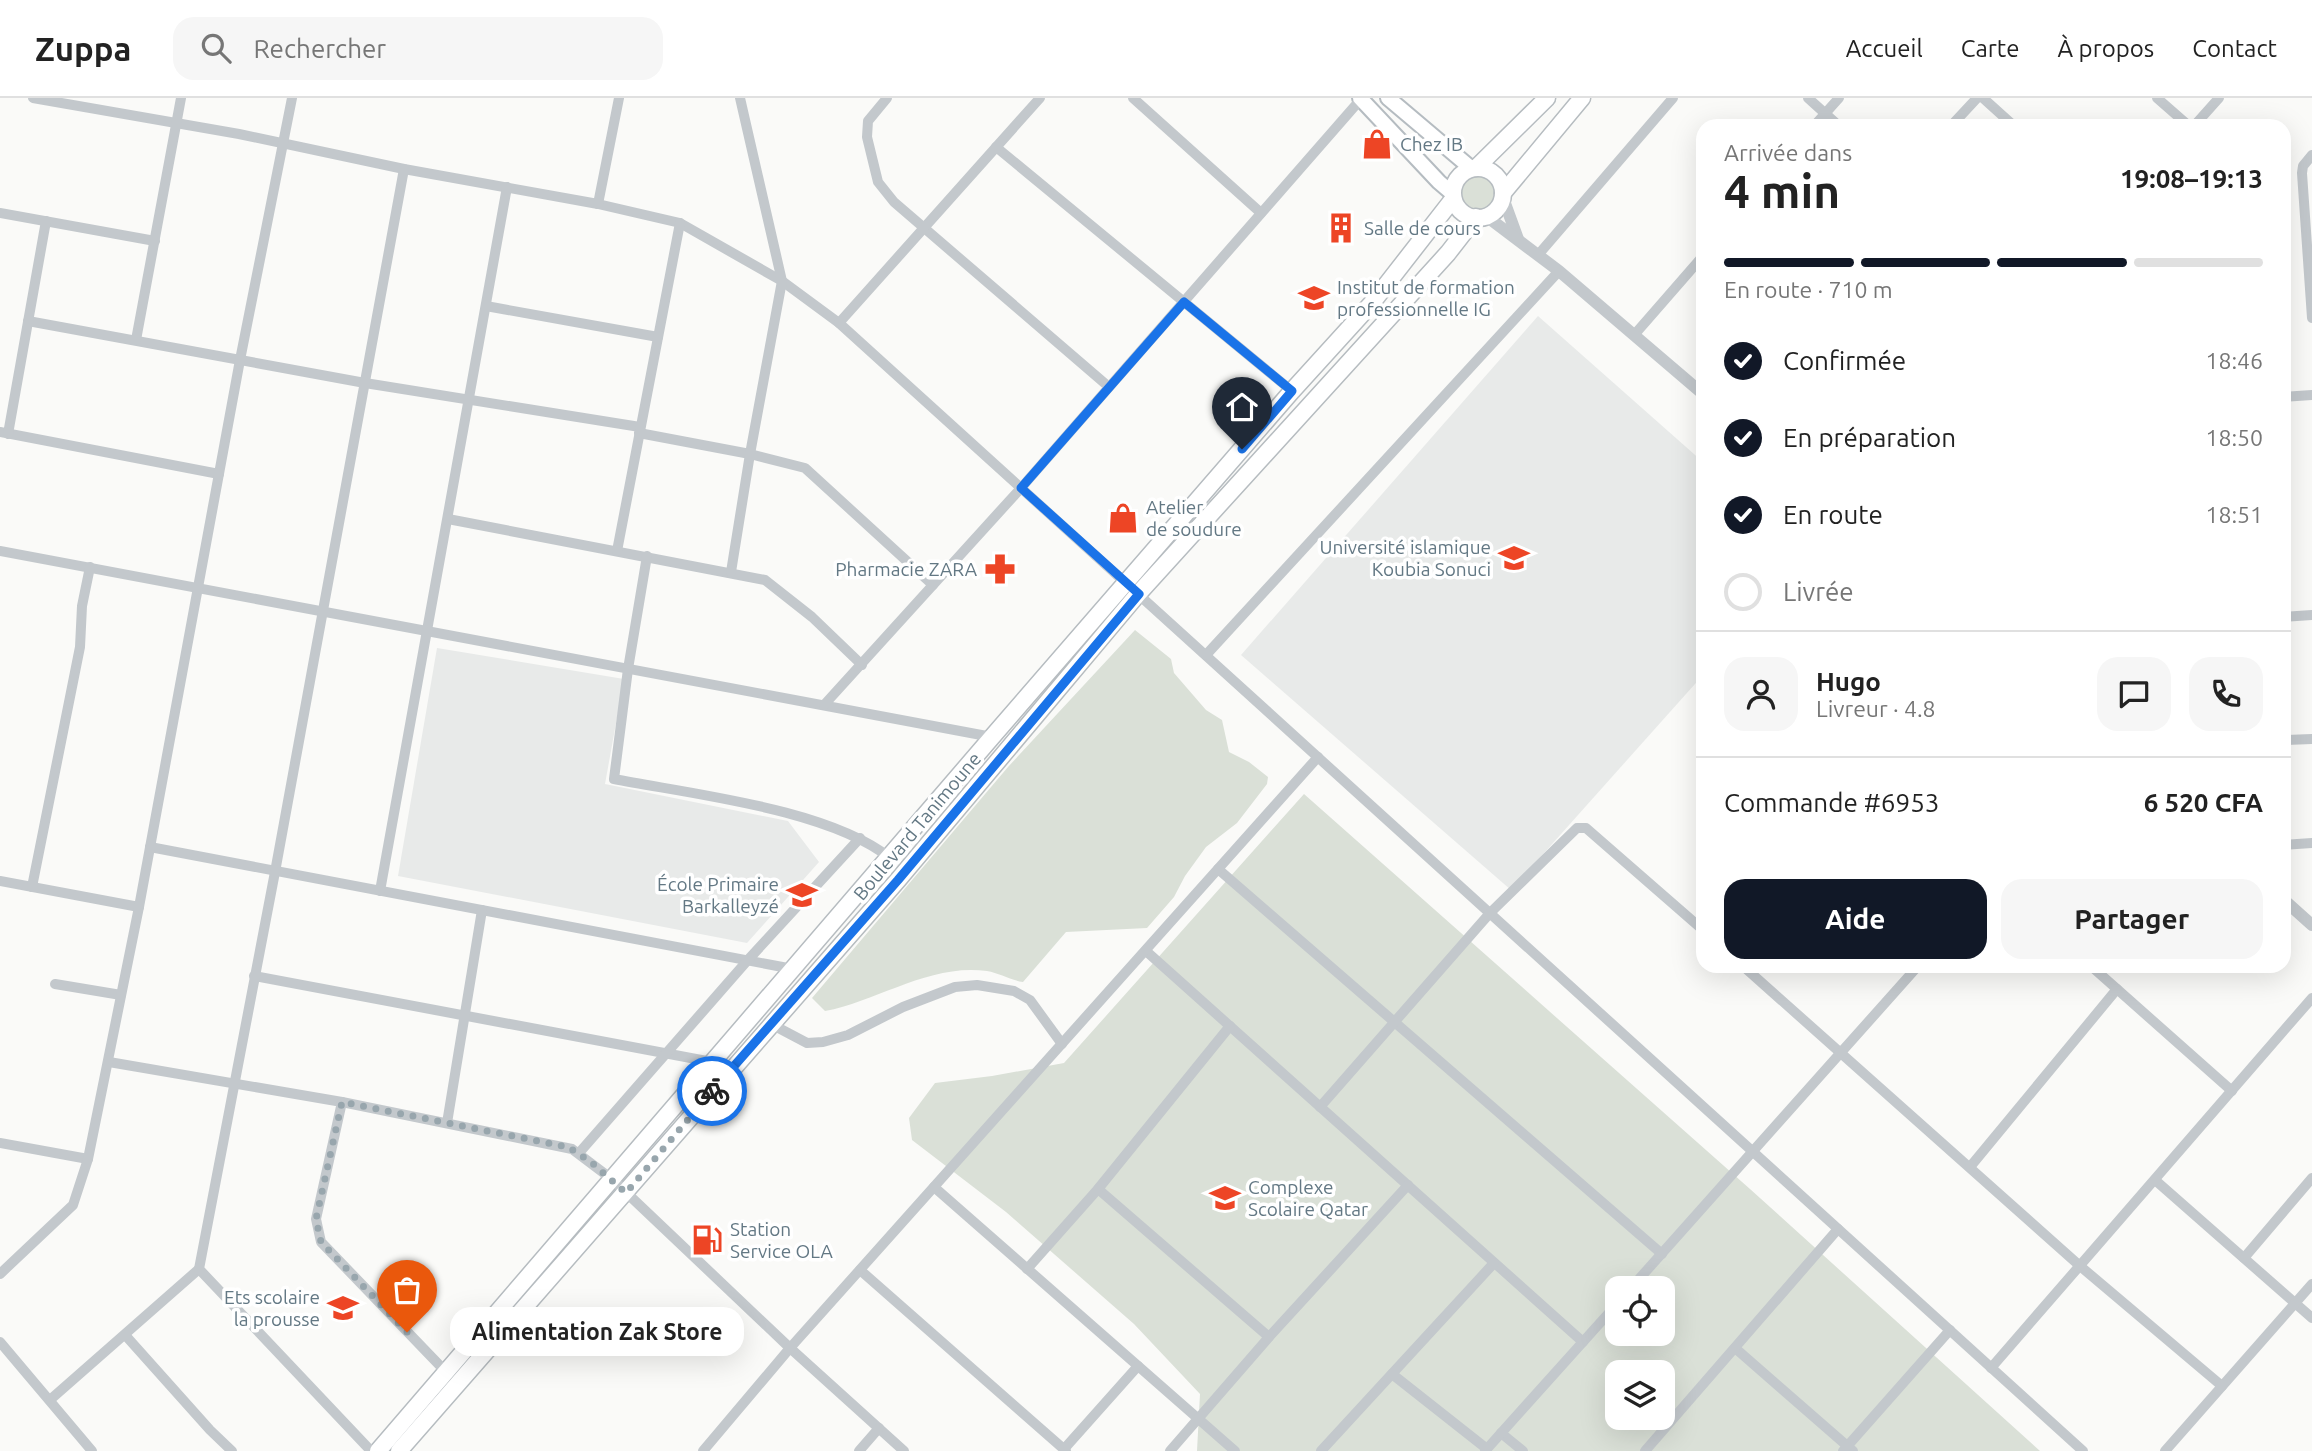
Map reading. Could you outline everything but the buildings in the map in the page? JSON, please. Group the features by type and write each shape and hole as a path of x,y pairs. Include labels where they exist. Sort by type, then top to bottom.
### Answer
{"main road":[{"path":"1388,98 1474,168 1492,172 1501,185 1502,194"},
{"path":"1453,196 1458,178 1474,168 1547,98"},
{"path":"1361,99 1453,196 1459,210 1481,217 1497,208 1502,194 1582,98"},
{"name":"Boulevard Tanimoune","path":"400,1451 898,880 1292,391 1372,303 1453,196"},
{"name":"Boulevard Tanimoune","path":"378,1451 992,737 1481,217"}],"street":[{"path":"33,98 598,204 680,223 782,281 839,323 1992,1368 2075,1448"},
{"path":"136,340 181,98"},
{"path":"0,1274 73,1205 88,1159 139,906 240,360 292,98"},
{"path":"598,204 619,98"},
{"path":"731,572 782,281 740,98"},
{"path":"887,98 868,121 867,137 878,182 894,202 1109,387"},
{"path":"839,323 1040,98"},
{"path":"1133,98 1261,213"},
{"path":"1538,255 1673,98"},
{"path":"1808,98 1831,119"},
{"path":"1820,119 1839,98"},
{"path":"1958,119 1977,98"},
{"path":"1983,98 2006,119"},
{"path":"2157,98 2182,119"},
{"path":"2198,119 2218,98"},
{"path":"824,705 1021,488 1361,99"},
{"path":"996,147 1292,391"},
{"path":"2312,155 2303,166 2302,173 2312,318"},
{"path":"51,1399 126,1336 199,1269 404,169"},
{"path":"380,891 506,187"},
{"path":"1502,194 1518,240"},
{"path":"0,213 155,241"},
{"path":"1481,217 1518,240 1559,271 1696,388"},
{"path":"46,221 4,433 219,474"},
{"path":"617,551 680,223"},
{"path":"1635,334 1696,264"},
{"path":"1206,655 1559,271"},
{"path":"486,306 658,337"},
{"path":"28,321 640,430 805,468 933,585"},
{"path":"2291,396 2312,395"},
{"path":"448,519 765,580 812,617 862,665"},
{"path":"0,551 992,737"},
{"path":"647,556 628,669 614,779 769,809 815,822 860,838 890,858"},
{"path":"32,887 80,647 82,606 90,567"},
{"path":"2291,616 2312,615"},
{"path":"2291,740 2312,739"},
{"path":"703,1451 790,1348 1318,757"},
{"path":"1320,1107 1490,913 1577,828 1587,828 1696,924"},
{"path":"579,1153 747,961 860,838"},
{"path":"2291,845 2312,844"},
{"path":"150,847 793,969"},
{"path":"1218,869 1662,1254"},
{"path":"0,881 139,906"},
{"path":"2291,906 2312,925"},
{"path":"447,1123 482,910"},
{"path":"1146,951 1583,1342"},
{"path":"1752,973 2080,1266 2222,1386"},
{"path":"1642,1276 1912,973"},
{"path":"2099,973 2232,1091"},
{"path":"254,976 712,1062"},
{"path":"55,984 121,995"},
{"path":"771,1024 807,1043 823,1042 848,1035 903,1007 955,987 977,985 1014,991 1030,1000 1062,1044"},
{"path":"1969,1167 2117,989"},
{"path":"1992,1368 2312,998"},
{"path":"1027,1269 1098,1189 1230,1026"},
{"path":"109,1062 342,1102 568,1147 613,1180 790,1348 904,1451"},
{"path":"342,1102 316,1219 321,1242 446,1372"},
{"path":"0,1143 88,1159"},
{"path":"2244,1258 2312,1178"},
{"path":"2155,1180 2312,1318"},
{"path":"1170,1451 1269,1337 1408,1185"},
{"path":"934,1187 1235,1451"},
{"path":"1098,1189 1269,1337"},
{"path":"1645,1451 1838,1229"},
{"path":"1321,1451 1494,1263"},
{"path":"199,1269 265,1342 371,1451"},
{"path":"860,1270 1065,1450 1138,1366"},
{"path":"2165,1451 2312,1284"},
{"path":"1392,1374 1486,1450 1605,1317"},
{"path":"1735,1348 1848,1449 1950,1331"},
{"path":"126,1336 210,1430 233,1451"},
{"path":"0,1342 51,1399 91,1450"},
{"path":"859,1451 878,1428"},
{"path":"1501,1433 1523,1451"}],"shaded area":[{"path":"1479,176 1492,181 1497,194 1492,207 1479,212 1466,207 1461,194 1466,181"},
{"name":"Université islamique Koubia Sonuci","path":"1538,316 1696,456 1696,683 1511,890 1241,655"},
{"path":"1135,630 1171,659 1174,673 1206,710 1222,720 1229,752 1249,762 1268,777 1267,784 1237,823 1206,847 1174,897 1147,928 1066,932 1023,982 987,971 945,972 825,1011 812,998 1008,767"},
{"path":"437,648 624,679 605,784 788,821 819,862 747,943 398,876"},
{"path":"1304,794 1750,1189 2040,1451 1197,1451 1200,1394 1134,1324 1006,1212 912,1140 909,1118 935,1083 1064,1063"}],"way so far":[{"path":"407,1332 321,1242 316,1219 342,1102 568,1147 591,1162 626,1193 712,1091"}],"place":[{"name":"Chez IB","path":"1377,144"},
{"name":"Salle de cours","path":"1341,228"},
{"name":"Institut de formation professionnelle IG","path":"1314,298"},
{"name":"Atelier de soudure","path":"1123,518"},
{"name":"Université islamique Koubia Sonuci","path":"1514,558"},
{"name":"Pharmacie ZARA","path":"1000,569"},
{"name":"École Primaire Barkalleyzé","path":"802,895"},
{"name":"Complexe Scolaire Qatar","path":"1225,1198"},
{"name":"Station Service OLA","path":"707,1240"},
{"name":"Ets scolaire la prousse","path":"343,1308"},
{"name":"Alimentation Zak Store","path":"407,1332"}],"route":[{"path":"712,1091 854,932 1139,594 1021,488 1184,302 1292,391 1242,449"}]}
